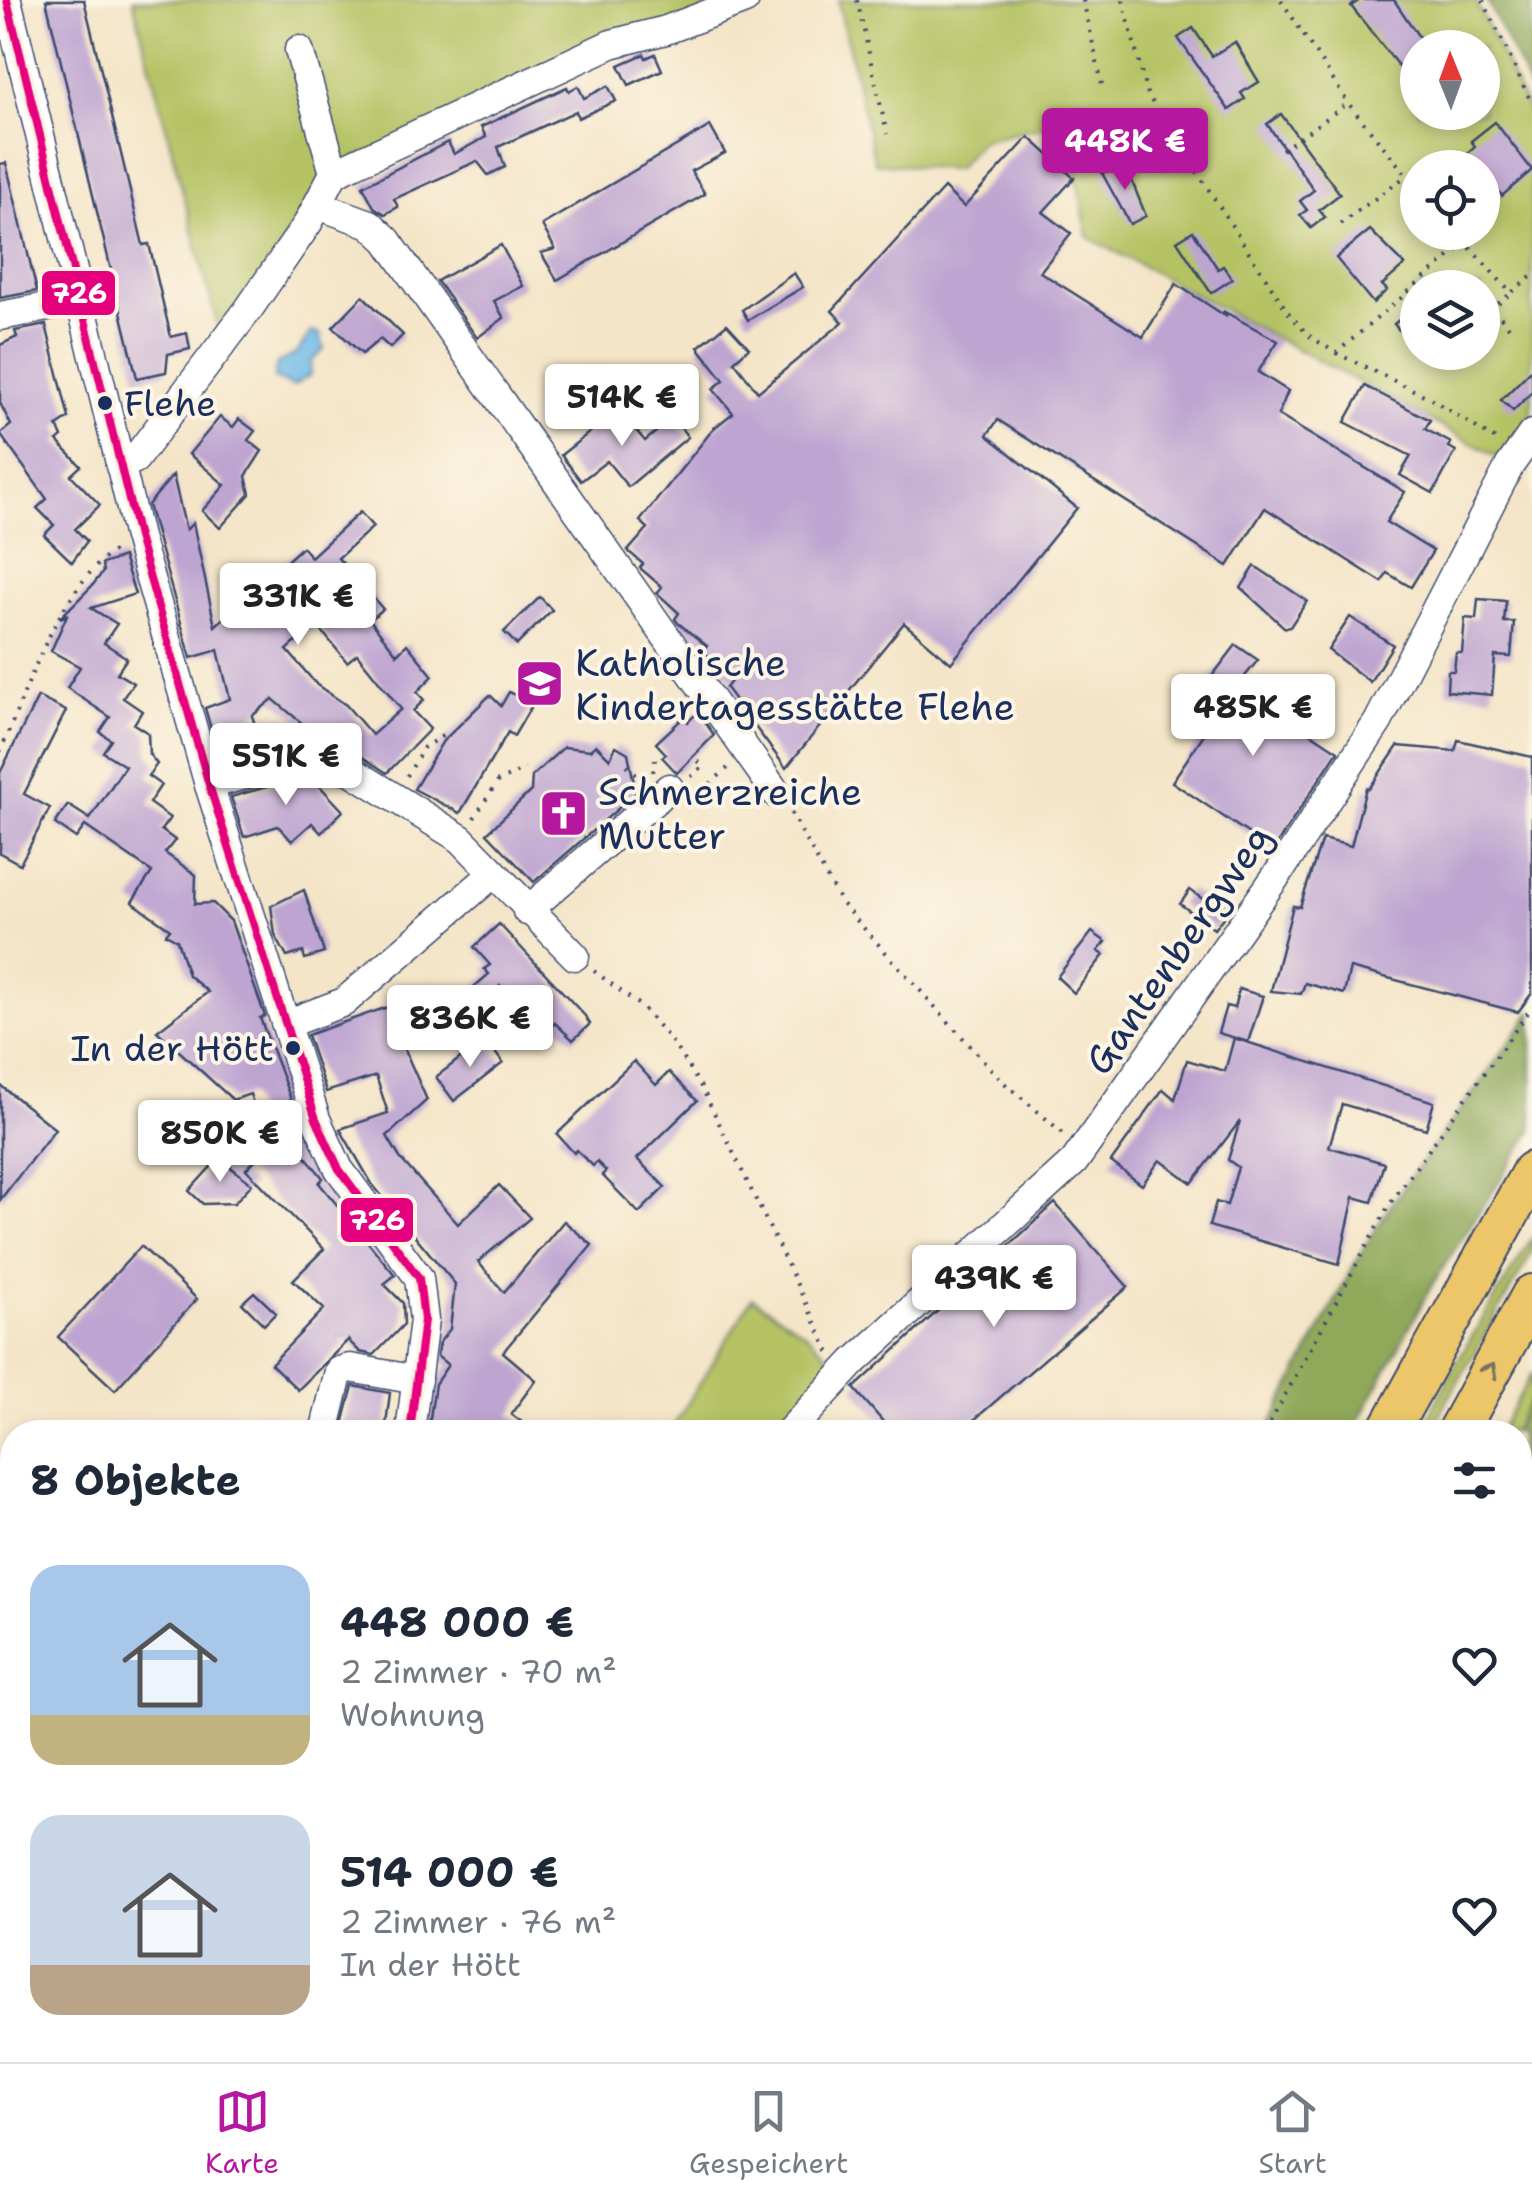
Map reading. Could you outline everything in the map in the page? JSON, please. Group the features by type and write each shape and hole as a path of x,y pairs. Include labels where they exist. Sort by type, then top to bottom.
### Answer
{"highway":[{"path":"1394,1420 1532,1172"},
{"path":"1454,1310 1532,1203"},
{"path":"1464,1420 1529,1303"}],"street":[{"path":"7,0 138,537 209,785 316,1119 339,1169 419,1278 424,1320 412,1420"},
{"path":"120,466 135,460 178,404 318,205 334,173 610,44 666,30 745,0"},
{"path":"298,50 334,173"},
{"path":"318,205 370,224 387,240 778,794"},
{"path":"0,316 79,301"},
{"name":"Gantenbergweg","path":"800,1420 841,1374 1084,1150 1282,868 1378,722 1525,444"},
{"path":"209,785 297,760 350,770 461,839 574,956"},
{"path":"528,911 669,788"},
{"path":"286,1024 344,1002 494,873"},
{"path":"327,1420 338,1371 350,1368 418,1380"}],"path":[{"path":"857,0 887,134"},
{"path":"1083,0 1102,84"},
{"path":"1123,0 1146,94 1286,311 1308,335 1336,354 1525,444"},
{"path":"1282,0 1348,103 1400,168"},
{"path":"1483,0 1532,104"},
{"path":"1282,150 1348,103"},
{"path":"1340,224 1400,180"},
{"path":"1336,354 1458,250"},
{"path":"1472,250 1512,293"},
{"path":"1510,326 1494,308 1532,276"},
{"path":"0,752 50,639 76,593 113,550 138,537"},
{"path":"394,797 424,747 444,735"},
{"path":"669,788 688,806 748,748"},
{"path":"461,839 498,781 525,770"},
{"path":"778,794 808,837 841,904 1002,1081 1084,1150"},
{"path":"574,956 643,1008 670,1038 703,1090 841,1374"},
{"path":"1272,1420 1388,1205 1532,1007"}],"green space":[{"path":"133,0 742,0 346,162 220,335"},
{"path":"838,0 1475,0 1489,30 1400,30 1400,130 1500,130 1500,52 1532,119 1532,412 1504,460 1088,237 1066,121 981,140 956,169 875,163"},
{"path":"1487,0 1532,0 1532,93"},
{"path":"1532,1012 1532,1131 1433,1283 1359,1420 1273,1420 1351,1270 1390,1206"},
{"path":"1532,1238 1532,1252 1436,1420 1427,1420 1458,1360"},
{"path":"752,1298 807,1334 833,1360 834,1370 795,1420 677,1420"},
{"path":"1532,1374 1532,1396 1519,1420 1506,1420"},
{"path":"1532,1396 1532,1420 1519,1420"}],"water":[{"path":"311,332 320,334 324,349 311,362 310,375 293,386 274,379 277,363 297,353"}],"building":[{"path":"46,0 84,0 143,245 149,244 171,337 187,333 190,349 168,354 166,372 137,378"},
{"path":"1360,0 1394,0 1414,30 1400,30 1400,68 1351,6"},
{"path":"1193,28 1212,56 1235,42 1259,82 1241,93 1245,99 1229,110 1178,38"},
{"path":"644,54 646,58 655,54 662,70 629,85 619,65"},
{"path":"578,86 584,98 608,86 616,101 578,118 576,111 498,147 505,167 488,175 477,161 394,199 398,207 385,214 374,207 363,186 448,142 454,154 486,137 481,127 567,87 569,91"},
{"path":"1281,114 1340,194 1319,210 1325,217 1311,228 1300,215 1307,210 1300,201 1314,190 1267,124"},
{"path":"710,126 725,153 691,171 705,194 557,280 541,253 555,249 542,225"},
{"path":"1500,128 1532,170 1502,196 1500,150 1470,150 1475,146 1471,141 1485,130"},
{"path":"1029,137 1074,178 1043,212 1071,233 1040,272 1143,337 1176,284 1227,317 1223,311 1278,341 1258,372 1288,391 1278,415 1405,492 1386,522 1433,551 1411,587 1387,573 1382,582 1265,508 1228,566 998,420 987,435 1077,508 951,663 904,623 786,768 726,688 732,680 703,651 707,646 678,623 675,619 679,613 657,593 662,587 628,551 648,528 640,521 714,428 733,413 713,389 724,380 698,347 727,324 749,348 734,361 758,392 843,322 832,311 944,188 964,207"},
{"path":"6,163 37,291 0,298 0,164"},
{"path":"1125,164 1146,216 1130,224 1102,173"},
{"path":"1370,230 1405,265 1382,285 1387,290 1373,303 1336,258"},
{"path":"1193,231 1218,269 1223,266 1232,279 1211,293 1177,241"},
{"path":"501,245 523,286 494,301 504,318 477,338 437,281"},
{"path":"794,273 803,287 748,320 742,310"},
{"path":"363,296 403,335 390,348 380,339 362,354 333,327"},
{"path":"46,325 69,418 57,426 62,437 57,441 81,466 71,475 100,505 75,529 87,541 72,562 44,535 54,525 37,508 47,499 0,434 11,425 0,403 0,345 17,337 15,331"},
{"path":"1532,369 1532,392 1513,411 1501,400"},
{"path":"1365,386 1430,420 1425,429 1451,443 1449,447 1456,451 1433,493 1400,475 1411,456 1345,422"},
{"path":"618,410 645,441 673,418 688,437 628,487 607,461 581,481 561,455"},
{"path":"220,417 233,427 239,419 255,431 248,440 262,451 246,476 250,494 220,528 202,511 225,485 189,454"},
{"path":"173,475 186,530 193,523 215,626 302,547 311,557 360,512 373,527 338,558 383,609 370,620 397,654 407,644 433,676 417,692 424,700 413,711 430,729 387,773 359,755 333,749 273,699 252,716 264,751 221,763 205,708 230,699 218,650 191,658 148,505","holes":["316,624 347,662 357,654 401,709 372,735 346,705 317,685 287,650"]},
{"path":"123,557 135,594 91,608 117,624 104,643 127,658 117,673 133,683 123,698 142,711 134,724 148,733 149,754 157,764 148,776 161,785 149,803 170,818 161,830 175,840 165,853 196,875 195,904 213,903 231,921 265,1016 260,1018 293,1105 280,1109 290,1137 323,1178 319,1183 395,1275 384,1284 403,1303 404,1324 374,1355 360,1352 348,1340 298,1390 271,1364 324,1309 293,1280 324,1249 246,1169 268,1147 250,1094 233,1100 157,1031 208,992 188,975 177,940 166,934 170,929 132,902 152,872 85,826 76,838 55,824 68,805 90,819 125,766 103,752 111,740 100,732 110,717 67,688 80,667 51,651 67,615 60,618 103,572 102,564"},
{"path":"1255,566 1307,601 1290,627 1285,628 1241,588"},
{"path":"540,597 552,610 517,645 504,632"},
{"path":"1478,599 1506,601 1504,622 1514,622 1511,657 1495,656 1492,695 1447,691 1448,671 1454,671 1456,653 1462,653 1465,618 1476,619"},
{"path":"1350,617 1393,645 1370,682 1328,650"},
{"path":"1236,645 1258,660 1238,685 1338,751 1273,850 1172,782 1224,704 1203,688"},
{"path":"509,692 532,705 514,736 508,732 460,813 414,789 443,741 490,695 501,706"},
{"path":"38,697 66,711 24,794 50,808 20,864 0,853 0,773"},
{"path":"698,712 714,735 677,773 662,757 666,754 656,743 684,717 688,722"},
{"path":"1458,740 1532,757 1532,993 1518,1012 1350,968 1344,994 1305,983 1301,994 1271,991 1293,906 1300,907 1322,839 1351,846 1366,788 1398,746 1455,751"},
{"name":"Schmerzreiche Mutter","path":"596,745 610,759 616,746 628,753 636,793 534,882 487,833 531,791 532,776 564,747 590,750"},
{"path":"298,778 315,781 343,811 321,833 312,823 292,841 278,826 244,837 231,797"},
{"path":"304,890 324,953 305,959 303,952 287,957 275,935 271,906"},
{"path":"1190,890 1225,915 1214,929 1180,904"},
{"path":"499,924 585,1016 590,1024 573,1040 555,1023 544,1033 500,986 485,1000 474,987 489,974 484,969 490,965 474,947"},
{"path":"1092,932 1106,942 1098,951 1104,955 1074,993 1057,977"},
{"path":"1239,989 1263,996 1248,1042 1218,1033 1226,1006 1234,1008"},
{"path":"396,1004 403,1027 398,1035 427,1100 387,1136 400,1158 458,1224 499,1185 530,1218 478,1262 504,1292 564,1221 592,1245 503,1352 536,1380 511,1414 519,1420 430,1420 435,1384 448,1365 437,1356 439,1343 450,1329 455,1284 372,1184 340,1129 388,1113 376,1076 326,1092 307,1035"},
{"path":"1234,1038 1434,1102 1426,1129 1342,1104 1329,1147 1384,1163 1372,1202 1354,1197 1339,1264 1209,1226 1216,1202 1227,1205 1238,1167 1228,1160 1240,1121 1192,1183 1160,1160 1142,1185 1111,1162 1163,1089 1175,1099 1187,1060 1225,1071"},
{"path":"485,1039 503,1063 454,1101 436,1077"},
{"path":"634,1061 656,1085 669,1072 697,1101 637,1159 665,1187 639,1213 602,1175 606,1171 597,1162 593,1166 577,1150 574,1153 557,1134"},
{"path":"0,1085 55,1129 0,1200"},
{"path":"219,1158 252,1184 234,1203 203,1204 189,1191"},
{"path":"1055,1203 1128,1287 974,1420 882,1420 854,1388"},
{"path":"141,1246 197,1299 115,1390 58,1337"},
{"path":"254,1292 276,1313 264,1325 242,1303"},
{"path":"353,1386 390,1393 387,1420 344,1420"}],"transit line":[{"name":"726","path":"7,0 138,537 209,785 316,1119 339,1169 419,1278 424,1320 412,1420"}],"place":[{"name":"Flehe","path":"105,403"},
{"name":"Katholische Kindertagesstätte Flehe","path":"540,684"},
{"name":"Schmerzreiche Mutter","path":"563,813"},
{"name":"In der Hött","path":"293,1048"}]}
